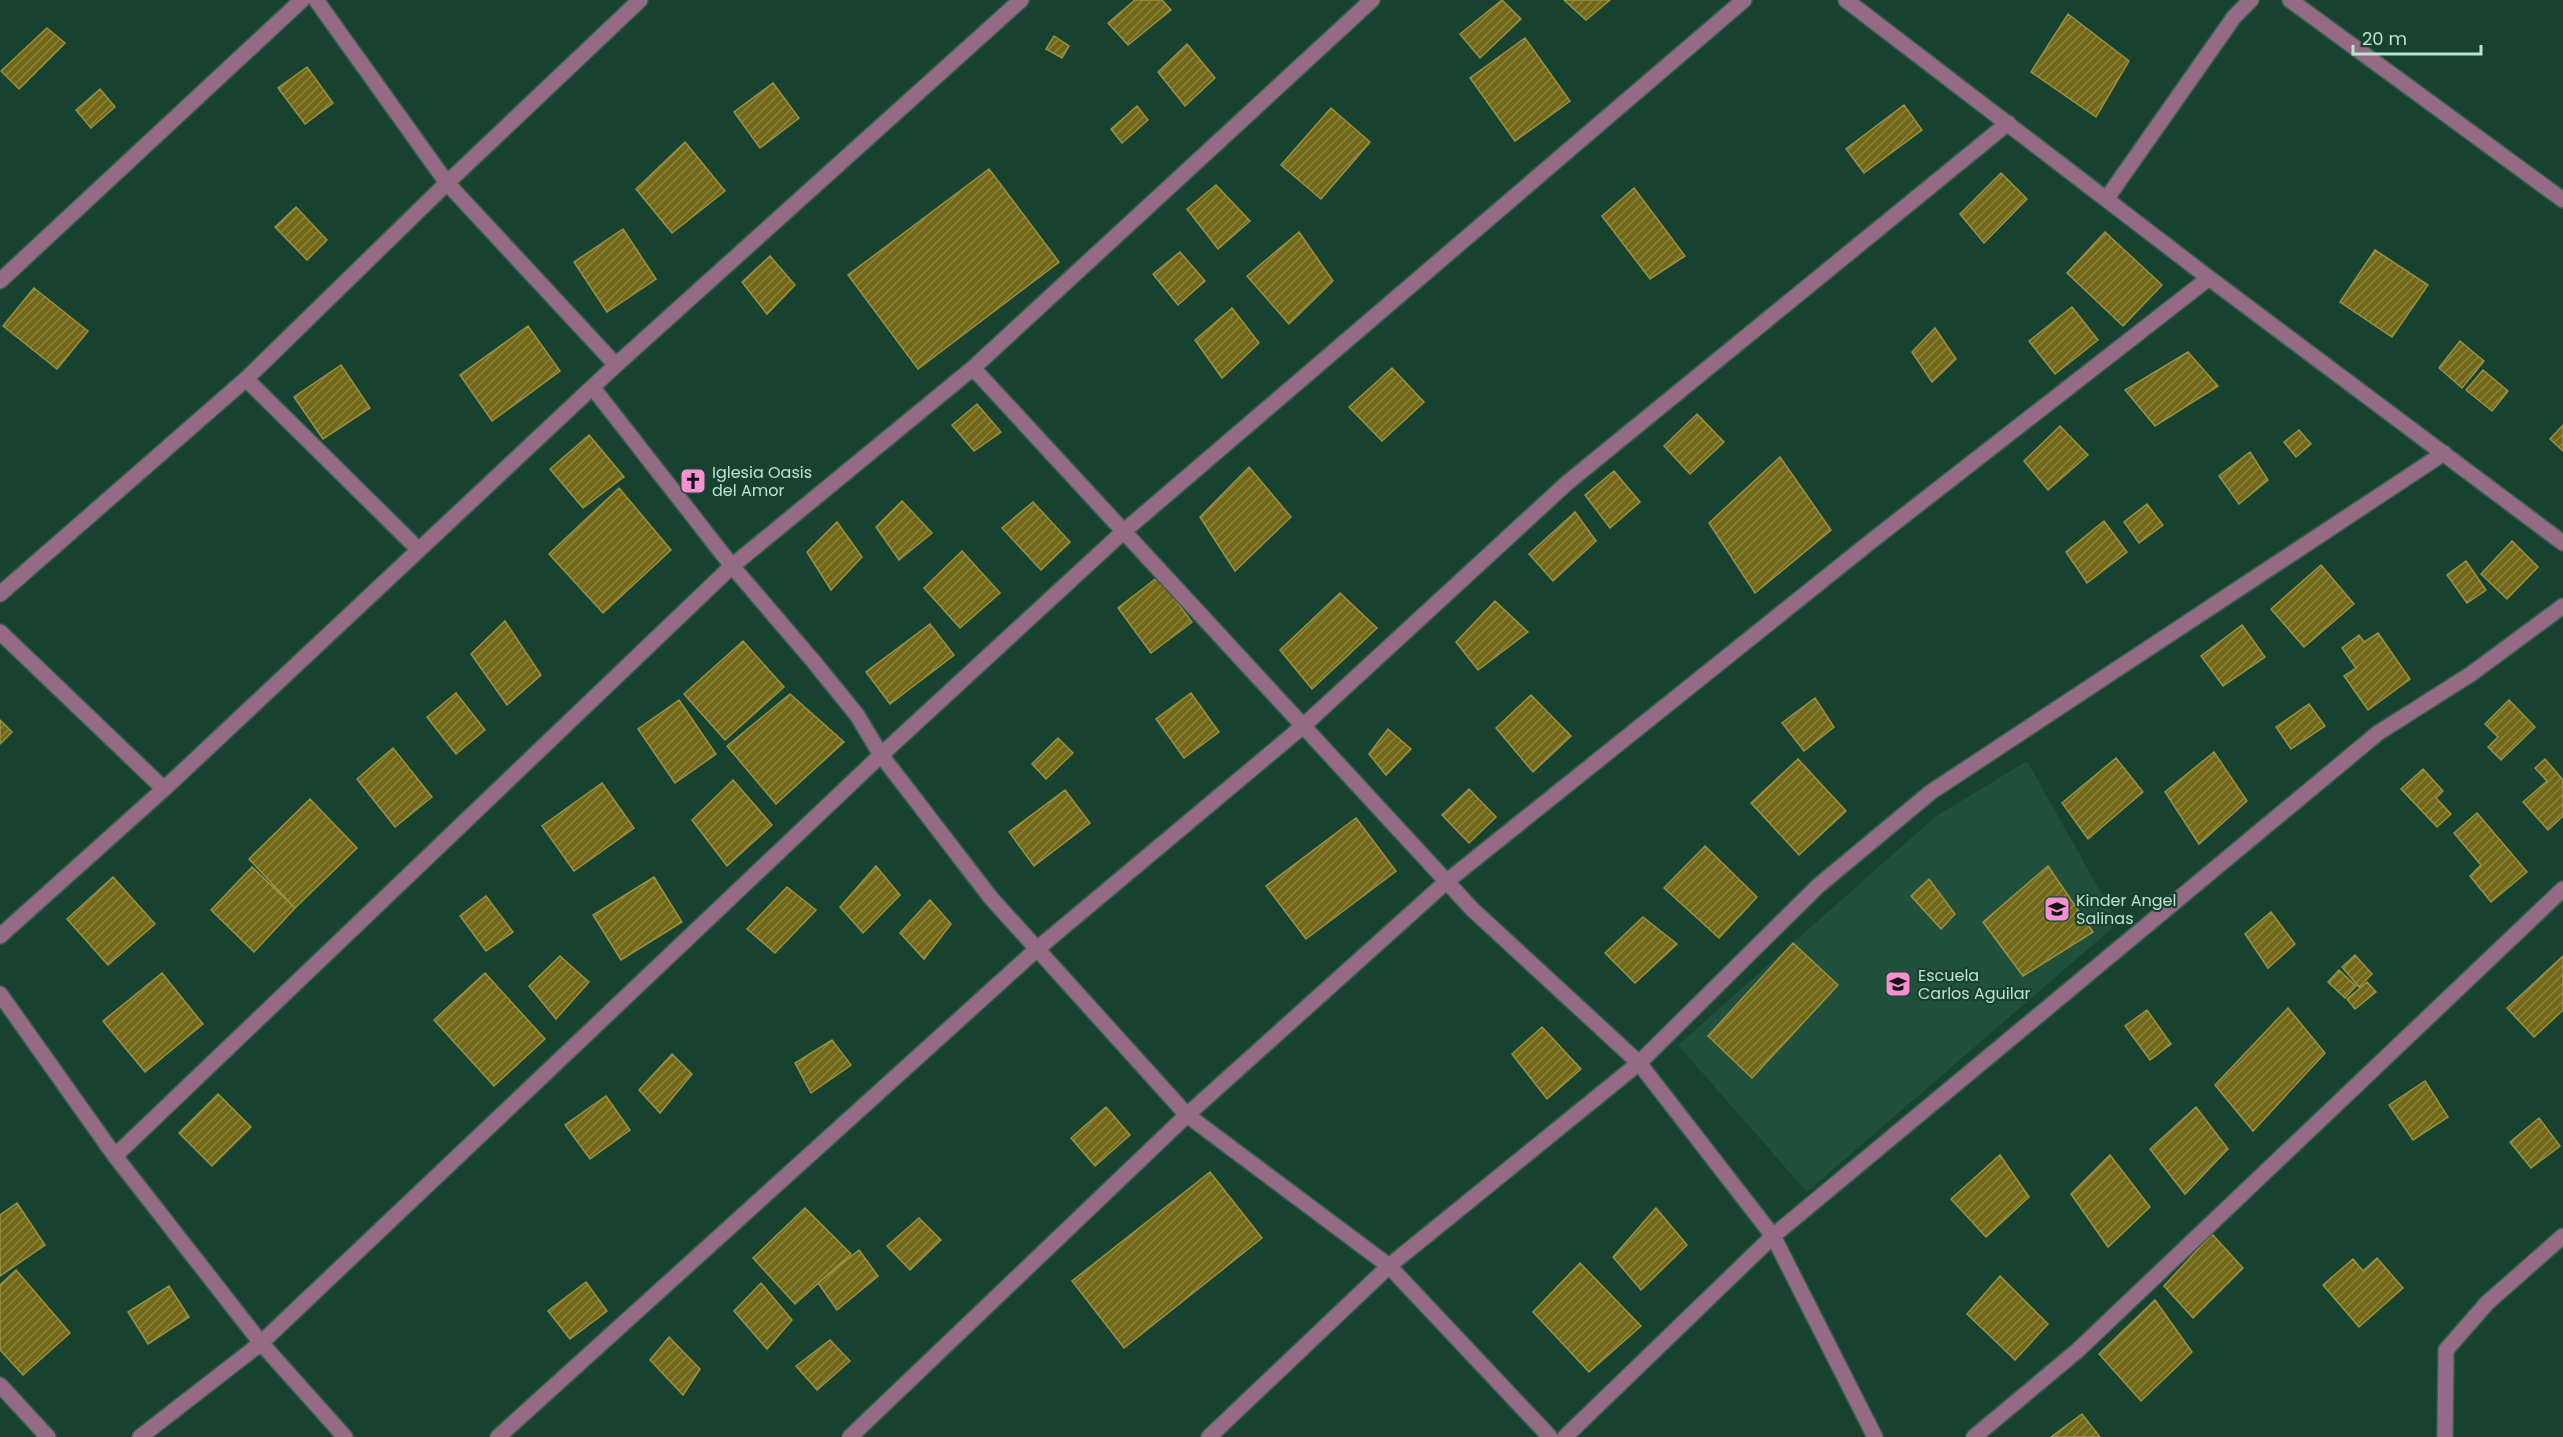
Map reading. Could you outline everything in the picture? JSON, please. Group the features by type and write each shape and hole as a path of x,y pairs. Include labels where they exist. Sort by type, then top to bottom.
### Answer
{"street":[{"path":"0,281 302,0"},
{"path":"316,0 447,183 616,365"},
{"path":"0,594 246,379 447,183 640,0"},
{"path":"0,936 164,789 616,365 1021,0"},
{"path":"116,1156 732,566 973,368 1372,0"},
{"path":"140,1437 261,1343 881,755 1123,532 1744,0"},
{"path":"1846,0 2209,278 2563,543"},
{"path":"2107,198 2234,17 2251,0"},
{"path":"2290,0 2563,200"},
{"path":"498,1437 1037,949 1302,727 1567,483 2008,123"},
{"path":"850,1437 1187,1115 1446,882 1874,539 2209,278"},
{"path":"973,368 1446,882 1472,909 1639,1063 1773,1236 1875,1437"},
{"path":"246,379 419,550"},
{"path":"593,388 732,566 856,715 881,755 991,898 1187,1115 1389,1266 1550,1437"},
{"path":"1209,1437 1389,1266 1639,1063 1818,886 1931,792 2444,453"},
{"path":"1565,1437 1773,1236 2378,733 2471,674 2563,606"},
{"path":"0,632 164,789"},
{"path":"1974,1437 2077,1351 2563,890"},
{"path":"0,994 116,1156 261,1343 345,1437"},
{"path":"2445,1437 2446,1350 2487,1304 2563,1236"},
{"path":"0,1385 48,1437"}],"shaded area":[{"name":"Escuela Carlos Aguilar","path":"2027,761 2118,923 1807,1192 1678,1045 1935,817"}],"building":[{"path":"1135,0 1162,0 1171,10 1128,45 1108,23"},
{"path":"1502,0 1521,19 1480,58 1460,34"},
{"path":"1564,0 1610,0 1586,20"},
{"path":"2068,14 2129,61 2096,117 2031,72"},
{"path":"47,28 65,43 19,89 1,71"},
{"path":"1054,36 1069,46 1062,58 1046,49"},
{"path":"1525,38 1570,101 1515,141 1470,78"},
{"path":"1187,44 1215,78 1185,106 1158,72"},
{"path":"307,67 333,103 305,124 278,88"},
{"path":"773,83 799,118 760,148 734,112"},
{"path":"100,89 115,107 91,128 76,110"},
{"path":"1904,105 1922,130 1864,173 1846,149"},
{"path":"1137,106 1148,120 1122,143 1111,129"},
{"path":"1331,108 1370,142 1321,199 1281,165"},
{"path":"685,142 725,191 672,233 636,189"},
{"path":"989,169 1059,262 918,369 848,275"},
{"path":"2001,173 2027,199 1984,243 1960,214"},
{"path":"1216,185 1250,221 1218,249 1187,209"},
{"path":"1634,188 1685,256 1650,279 1602,216"},
{"path":"296,207 327,240 307,260 275,227"},
{"path":"623,229 656,279 607,312 574,262"},
{"path":"1299,232 1333,281 1289,324 1247,276"},
{"path":"2105,232 2162,285 2123,326 2067,273"},
{"path":"2375,250 2428,285 2392,337 2340,302"},
{"path":"1180,252 1205,281 1178,305 1153,274"},
{"path":"770,256 795,285 767,314 742,282"},
{"path":"34,288 88,331 57,369 3,326"},
{"path":"2072,307 2098,340 2055,374 2029,341"},
{"path":"1232,308 1259,343 1222,378 1195,340"},
{"path":"528,326 560,371 492,421 460,375"},
{"path":"1935,328 1956,359 1932,382 1912,352"},
{"path":"2460,341 2484,361 2462,388 2439,368"},
{"path":"2188,352 2218,386 2155,426 2125,390"},
{"path":"341,365 370,408 323,439 294,397"},
{"path":"1392,368 1424,402 1382,441 1349,407"},
{"path":"2483,370 2508,391 2492,411 2466,390"},
{"path":"977,404 1001,432 974,451 952,425"},
{"path":"1697,414 1724,442 1690,474 1664,446"},
{"path":"2563,425 2563,451 2550,439"},
{"path":"2060,426 2088,455 2048,490 2024,461"},
{"path":"2299,430 2311,444 2296,457 2284,442"},
{"path":"589,435 624,477 583,508 550,469"},
{"path":"2250,452 2268,480 2239,504 2219,476"},
{"path":"1780,457 1831,530 1755,593 1709,523"},
{"path":"1249,467 1291,517 1235,571 1200,517"},
{"path":"1614,471 1640,502 1610,528 1585,495"},
{"path":"619,488 671,550 603,613 549,554"},
{"path":"902,501 932,533 899,560 876,527"},
{"path":"1033,502 1070,542 1041,570 1002,528"},
{"path":"2147,504 2163,525 2139,543 2124,522"},
{"path":"1575,512 1596,541 1553,581 1529,554"},
{"path":"2104,521 2127,552 2087,583 2066,552"},
{"path":"837,522 862,557 831,590 807,552"},
{"path":"2512,541 2538,567 2507,599 2481,574"},
{"path":"962,551 1000,593 960,628 924,588"},
{"path":"2466,561 2486,590 2467,603 2447,575"},
{"path":"2321,565 2354,604 2304,647 2271,609"},
{"path":"1158,577 1192,622 1151,653 1118,608"},
{"path":"1340,593 1377,628 1312,689 1280,650"},
{"path":"1495,601 1528,632 1478,670 1456,642"},
{"path":"505,621 541,675 507,705 471,654"},
{"path":"930,624 954,655 890,704 866,672"},
{"path":"2242,625 2265,657 2223,686 2201,656"},
{"path":"2378,633 2410,679 2368,710 2344,676 2356,668 2342,648 2359,635 2364,642"},
{"path":"743,641 784,687 725,740 684,694"},
{"path":"456,693 485,730 456,754 427,717"},
{"path":"1191,693 1219,732 1184,758 1156,719"},
{"path":"790,694 844,742 776,804 727,746"},
{"path":"1531,695 1571,736 1533,772 1496,728"},
{"path":"1815,698 1834,727 1804,751 1782,723"},
{"path":"679,700 716,754 675,783 638,729"},
{"path":"2509,700 2535,727 2501,760 2488,747 2498,737 2485,724"},
{"path":"2309,704 2325,726 2291,749 2276,727"},
{"path":"0,720 12,732 0,744"},
{"path":"1388,729 1411,749 1386,775 1369,754"},
{"path":"1058,738 1073,753 1046,779 1032,764"},
{"path":"393,748 432,797 395,827 357,779"},
{"path":"2214,752 2247,801 2199,844 2165,792"},
{"path":"2116,758 2143,792 2088,839 2062,803"},
{"path":"1798,759 1846,811 1799,855 1751,803"},
{"path":"2545,759 2563,780 2563,816 2548,830 2523,802 2547,781 2535,768"},
{"path":"2423,769 2443,791 2436,798 2451,814 2437,827 2401,789"},
{"path":"733,780 772,825 727,866 692,820"},
{"path":"602,783 634,828 574,871 542,826"},
{"path":"1469,789 1496,817 1469,843 1442,815"},
{"path":"1065,790 1090,823 1034,866 1009,832"},
{"path":"310,799 357,848 295,908 249,859"},
{"path":"2477,813 2527,872 2491,902 2470,876 2481,865 2454,833"},
{"path":"1356,818 1396,871 1306,939 1266,886"},
{"path":"1705,846 1757,897 1719,938 1664,888"},
{"path":"876,866 900,895 863,933 840,907"},
{"path":"2048,866 2093,932 2023,976 1983,922"},
{"path":"252,867 295,908 254,952 211,910"},
{"path":"113,877 155,924 108,965 67,919"},
{"path":"654,877 682,922 621,960 593,915"},
{"path":"1929,879 1955,914 1941,929 1911,896"},
{"path":"787,887 816,910 775,953 747,929"},
{"path":"486,896 513,932 486,951 460,916"},
{"path":"930,900 951,924 924,959 900,933"},
{"path":"2271,912 2295,944 2268,968 2245,934"},
{"path":"1643,917 1677,944 1635,983 1605,953"},
{"path":"1793,943 1838,985 1752,1078 1708,1036"},
{"path":"2355,955 2372,974 2359,987 2342,967"},
{"path":"560,956 589,982 556,1019 529,986"},
{"path":"2563,956 2563,1010 2534,1037 2507,1008"},
{"path":"2339,970 2356,986 2345,998 2328,982"},
{"path":"162,973 203,1024 145,1072 103,1021"},
{"path":"485,973 545,1039 494,1086 434,1020"},
{"path":"2367,982 2376,992 2355,1009 2347,999"},
{"path":"2288,1008 2325,1053 2253,1131 2215,1085"},
{"path":"2147,1010 2171,1044 2150,1060 2125,1026"},
{"path":"1542,1027 1581,1069 1547,1099 1512,1054"},
{"path":"832,1040 851,1065 811,1093 795,1063"},
{"path":"672,1054 692,1074 660,1113 639,1090"},
{"path":"2425,1081 2448,1117 2413,1140 2389,1105"},
{"path":"218,1094 251,1127 212,1166 179,1133"},
{"path":"606,1096 630,1130 590,1159 565,1125"},
{"path":"1106,1107 1130,1135 1095,1166 1071,1138"},
{"path":"2196,1107 2228,1149 2185,1194 2150,1149"},
{"path":"2539,1118 2560,1146 2531,1168 2510,1142"},
{"path":"2000,1155 2029,1197 1986,1237 1951,1199"},
{"path":"2110,1155 2150,1207 2108,1247 2071,1194"},
{"path":"1210,1172 1262,1238 1124,1348 1072,1281"},
{"path":"17,1203 45,1245 0,1276 0,1215"},
{"path":"805,1208 851,1254 795,1304 753,1258"},
{"path":"1656,1208 1687,1245 1641,1290 1613,1257"},
{"path":"919,1218 941,1240 910,1270 887,1246"},
{"path":"2212,1234 2243,1268 2193,1318 2164,1286"},
{"path":"859,1250 878,1276 837,1310 818,1283"},
{"path":"2377,1258 2403,1288 2359,1327 2323,1285 2353,1259 2363,1271"},
{"path":"1580,1263 1641,1326 1589,1372 1533,1312"},
{"path":"16,1270 70,1333 23,1375 0,1350 0,1285"},
{"path":"2000,1276 2048,1324 2015,1360 1967,1314"},
{"path":"586,1282 607,1311 570,1339 548,1311"},
{"path":"761,1283 792,1320 767,1349 734,1311"},
{"path":"169,1286 189,1317 148,1344 128,1312"},
{"path":"2155,1300 2192,1352 2141,1401 2099,1354"},
{"path":"669,1337 700,1369 683,1395 650,1360"},
{"path":"830,1340 850,1361 817,1390 796,1366"},
{"path":"2082,1414 2100,1437 2051,1437"}],"place":[{"name":"Iglesia Oasis del Amor","path":"693,481"},
{"name":"Kinder Angel Salinas","path":"2057,909"},
{"name":"Escuela Carlos Aguilar","path":"1898,984"}]}
